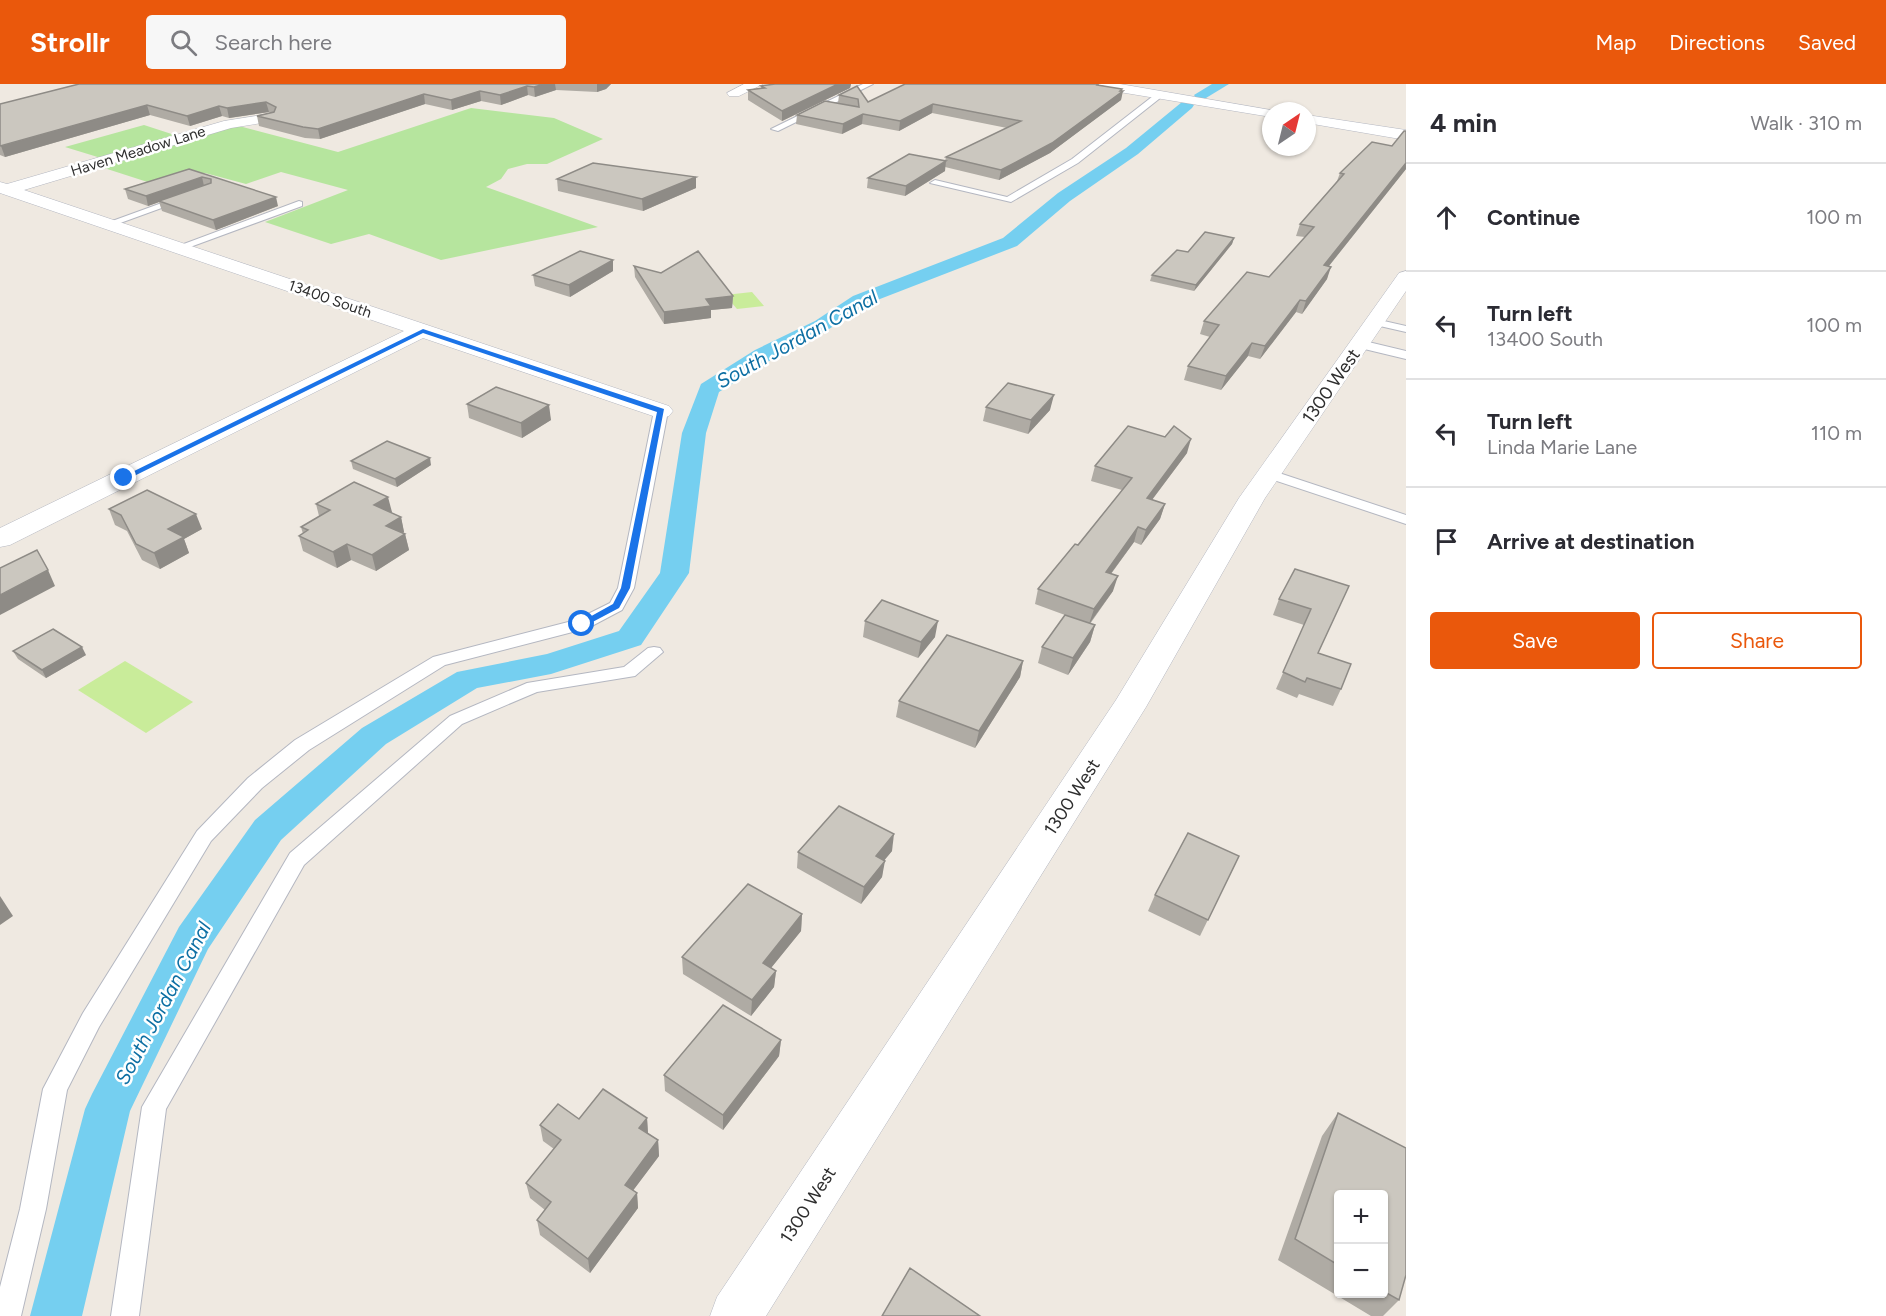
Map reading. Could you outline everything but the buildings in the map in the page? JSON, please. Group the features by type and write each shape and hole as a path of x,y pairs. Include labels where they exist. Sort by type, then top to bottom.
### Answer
{"street":[{"path":"734,93 756,84"},
{"path":"1095,84 1262,112"},
{"name":"Haven Meadow Lane","path":"4,188 229,124 269,118"},
{"path":"1316,120 1406,135"},
{"name":"13400 South","path":"4,188 661,411"},
{"name":"1300 West","path":"736,1316 1129,707 1252,498 1380,331 1406,278"},
{"path":"0,539 423,330"}],"lane":[{"path":"775,129 869,84"},
{"path":"935,183 1008,200 1075,161 1160,95"},
{"path":"824,106 844,110"},
{"path":"109,224 197,194"},
{"path":"178,248 298,204"},
{"path":"1380,331 1406,355"},
{"path":"7,1316 33,1209 56,1089 91,1020 204,836 255,783 302,745 439,661 582,624 616,606 626,588 661,411"},
{"path":"1269,474 1406,520"},
{"path":"126,1316 154,1107 297,859 456,720 533,687 629,672 654,652"}],"green space":[{"path":"471,108 554,118 603,139 547,164 527,164 508,169 501,179 486,187 598,227 441,260 369,234 331,244 265,222 348,190 281,172 246,184 205,173 163,187 101,167 114,162 65,147 144,125 190,140 235,125 338,152"},
{"path":"752,292 764,306 737,309 725,295"},
{"path":"125,661 193,702 146,733 78,690"}],"waterway":[{"name":"South Jordan Canal","path":"1201,95 1222,84"},
{"name":"South Jordan Canal","path":"56,1316 108,1109 193,939 268,830 374,736 468,679 551,664 630,638 674,573 694,433 709,389 763,355 822,325 860,300 1010,242 1064,197 1132,151 1187,105"}],"route":[{"path":"124,478 423,330 661,411 626,588 616,606 582,624"}]}
